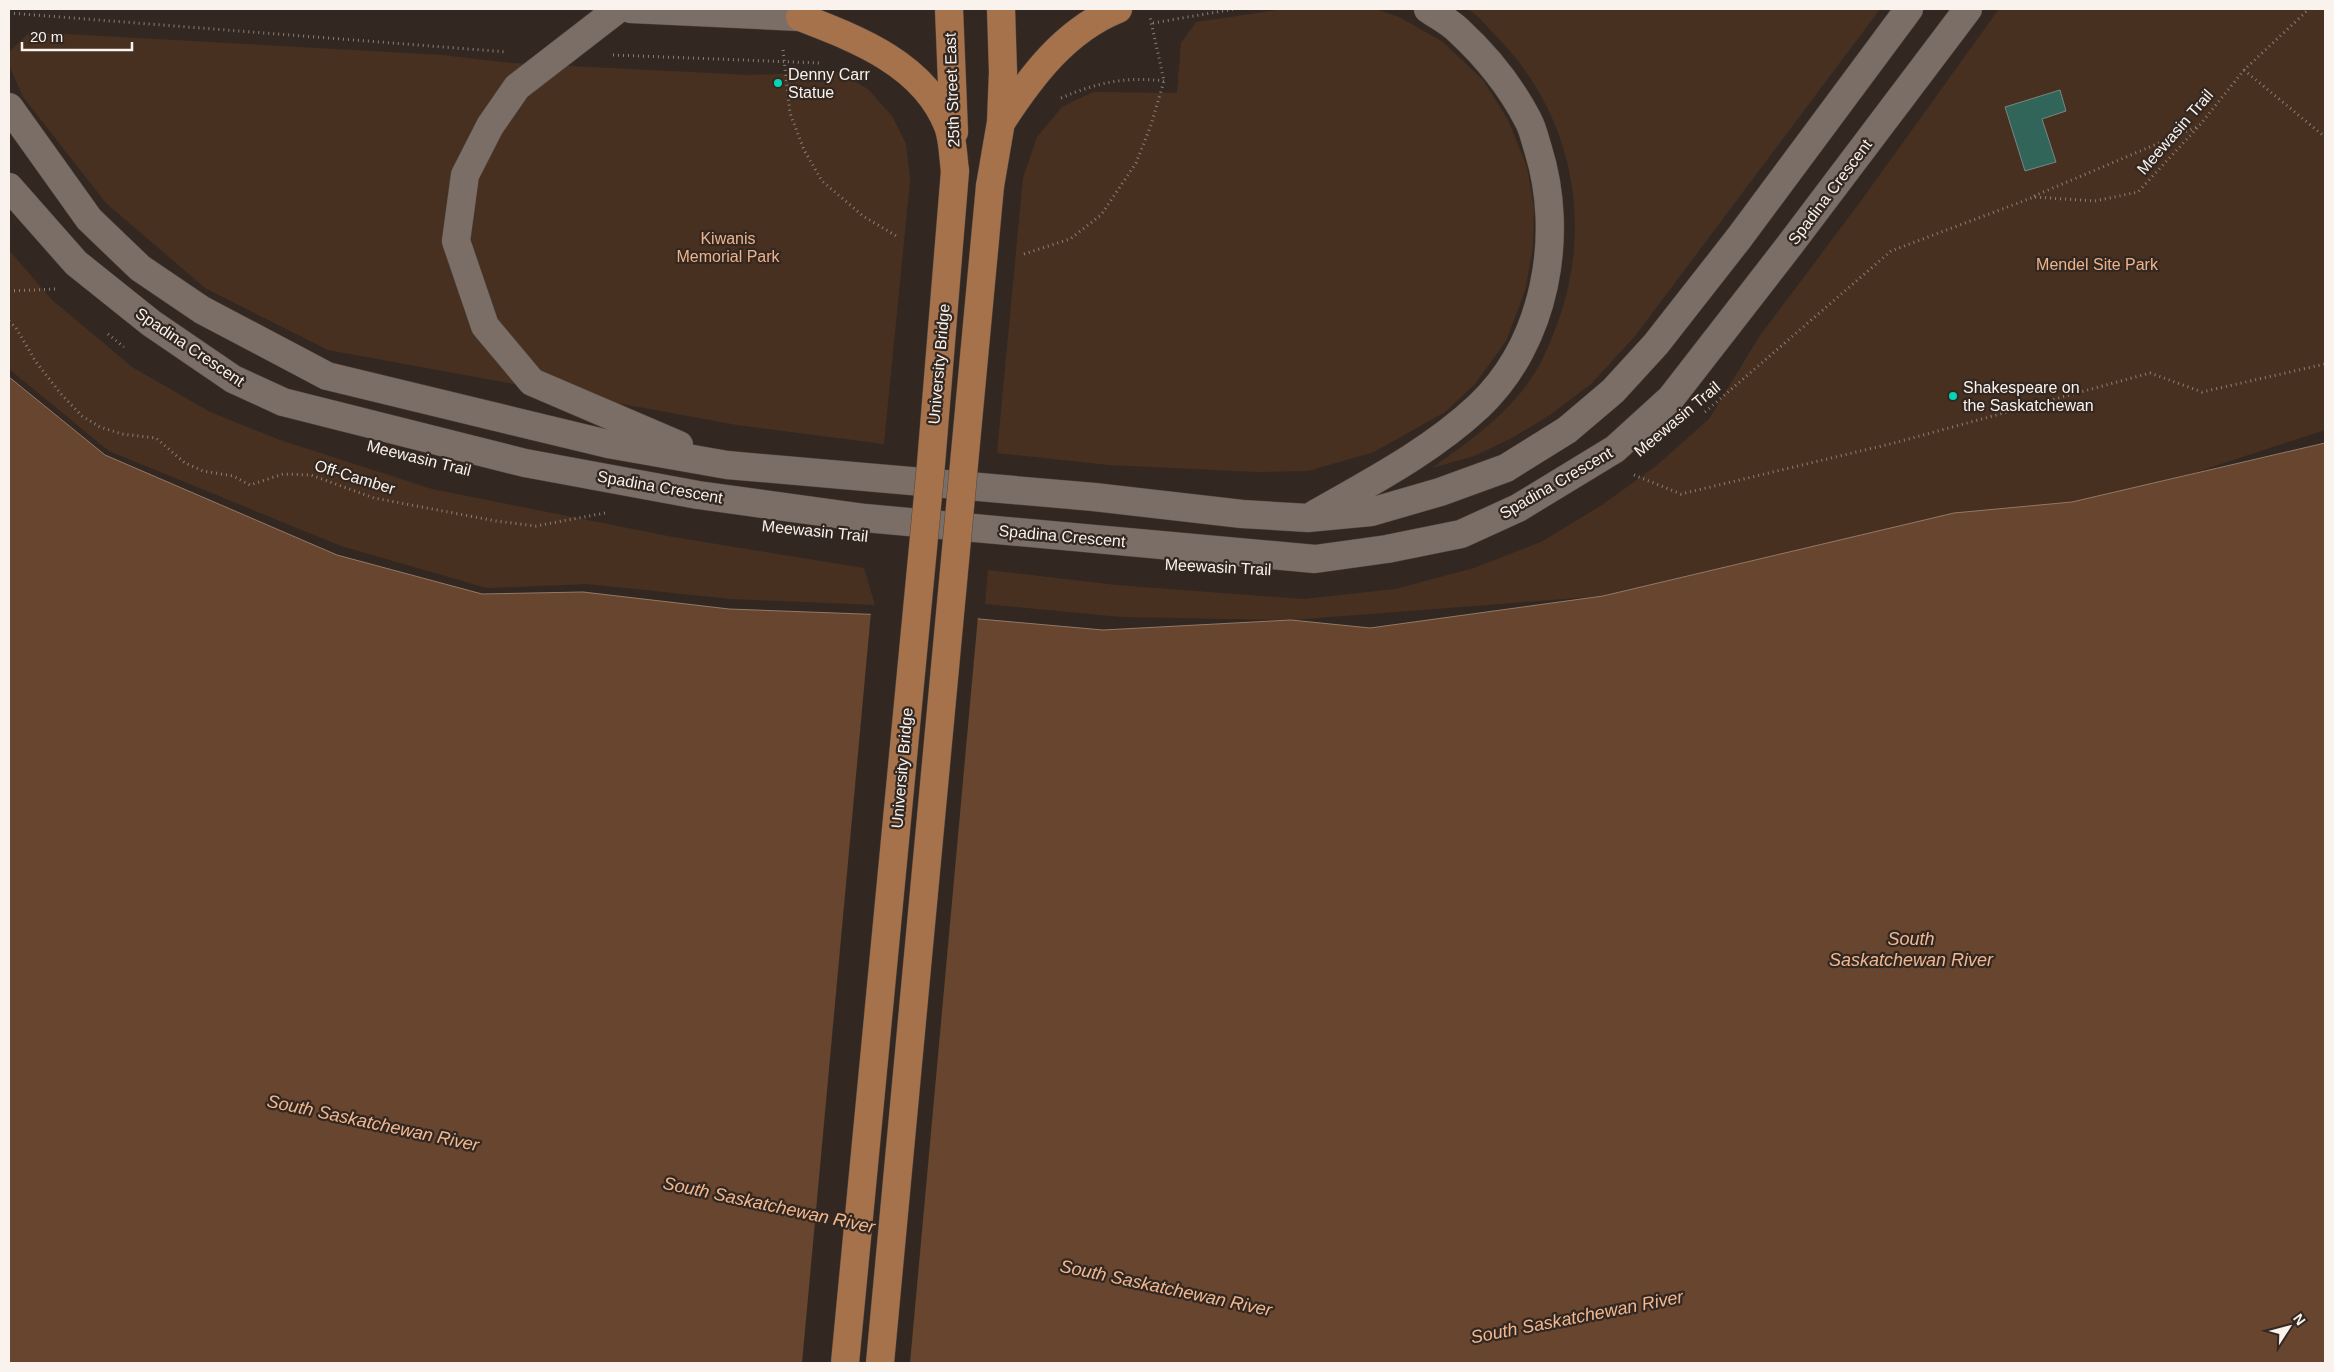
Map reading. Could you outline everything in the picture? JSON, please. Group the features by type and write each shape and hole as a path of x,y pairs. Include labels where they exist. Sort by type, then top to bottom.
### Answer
{"main road":[{"name":"25th Street East","path":"950,9 955,172"},
{"path":"1001,9 1003,72 1001,122"},
{"path":"1001,122 1026,84 1044,62 1070,38 1118,9"},
{"path":"801,13 864,42 901,65 931,95 948,126 955,172"},
{"name":"University Bridge","path":"880,1363 990,186 1001,122"},
{"name":"University Bridge","path":"845,1363 931,464 955,172"}],"street":[{"path":"618,9 517,88 490,126 465,174 456,241 485,326 532,382 727,465"},
{"path":"631,9 801,13"},
{"path":"1308,518 1391,470 1432,443 1480,405 1516,360 1538,308 1549,259 1550,216 1545,172 1529,122 1504,80 1458,29 1428,9"},
{"name":"Spadina Crescent","path":"9,107 89,219 140,268 202,310 327,376 608,444 727,465 1094,498 1242,514 1308,518 1371,512 1440,492 1506,468 1567,430 1613,391 1656,344 1738,238 1909,9"},
{"name":"Spadina Crescent","path":"9,186 76,263 144,317 233,380 283,402 525,463 698,495 865,518 1314,559 1387,549 1461,534 1518,508 1615,449 1671,398 1789,246 1968,9"}],"path":[{"path":"1024,254 1070,239 1101,214 1136,163 1151,125 1164,81 1152,23 1234,9"},
{"name":"Meewasin Trail","path":"1700,416 1891,251 2034,196 2095,200 2138,192 2199,126 2244,70 2309,9"},
{"path":"9,13 510,52"},
{"path":"801,13 783,62 790,113 804,150 822,181 863,216 898,237"},
{"path":"559,56 618,55 828,63"},
{"path":"2244,70 2325,137"},
{"path":"1055,104 1061,98 1092,85 1146,79 1164,81"},
{"path":"2034,196 2199,126"},
{"path":"9,291 58,289 51,282"},
{"name":"Off-Camber","path":"9,321 16,328 36,362 61,394 82,416 100,427 115,432 156,438 184,463 203,471 233,476 250,485 283,474 311,475 374,498 399,504 536,526 608,512 590,509"},
{"path":"102,329 125,348"},
{"name":"Meewasin Trail","path":"1639,468 1631,474 1681,494 1894,443 2150,374 2202,392 2325,364"}],"green space":[{"path":"1283,9 1375,9 1399,17 1443,42 1483,80 1508,120 1527,167 1534,207 1533,248 1525,291 1506,341 1475,384 1445,412 1374,452 1308,471 1257,472 1109,465 997,453 1023,178 1037,137 1062,107 1093,92 1177,93 1181,43 1196,22"},
{"path":"1468,9 1880,9 1635,336 1592,383 1550,415 1512,438 1474,456 1432,468 1496,419 1518,396 1533,376 1558,322 1569,284 1574,246 1574,208 1569,171 1559,135 1544,100 1523,68 1498,38"},
{"name":"Mendel Site Park","path":"1999,9 2325,9 2325,430 2056,518 1603,596 1291,620 1122,617 985,604 988,570 1116,585 1303,599 1395,589 1474,568 1541,542 1602,505 1656,466 1709,419 1759,337 1858,205"},
{"name":"Kiwanis Memorial Park","path":"30,32 442,55 511,63 750,75 838,72 868,89 892,116 906,144 910,180 884,444 737,425 328,350 205,288 106,203 23,97 9,65 9,52"},
{"path":"9,250 51,299 132,367 210,412 280,440 432,489 673,537 864,568 875,605 731,599 587,584 487,588 341,546 109,451 9,369"}],"water":[{"name":"South Saskatchewan River","path":"9,377 105,455 337,555 482,594 583,592 729,609 968,618 1103,630 1291,620 1370,628 1603,596 1954,513 2072,502 2325,443 2325,1363 9,1363"}],"pier":[{"path":"871,612 978,616 910,1363 802,1363"}],"building":[{"path":"2060,90 2066,111 2042,119 2056,162 2025,171 2005,107"}],"place":[{"name":"Denny Carr Statue","path":"778,83"},
{"name":"Shakespeare on the Saskatchewan","path":"1953,396"}]}
